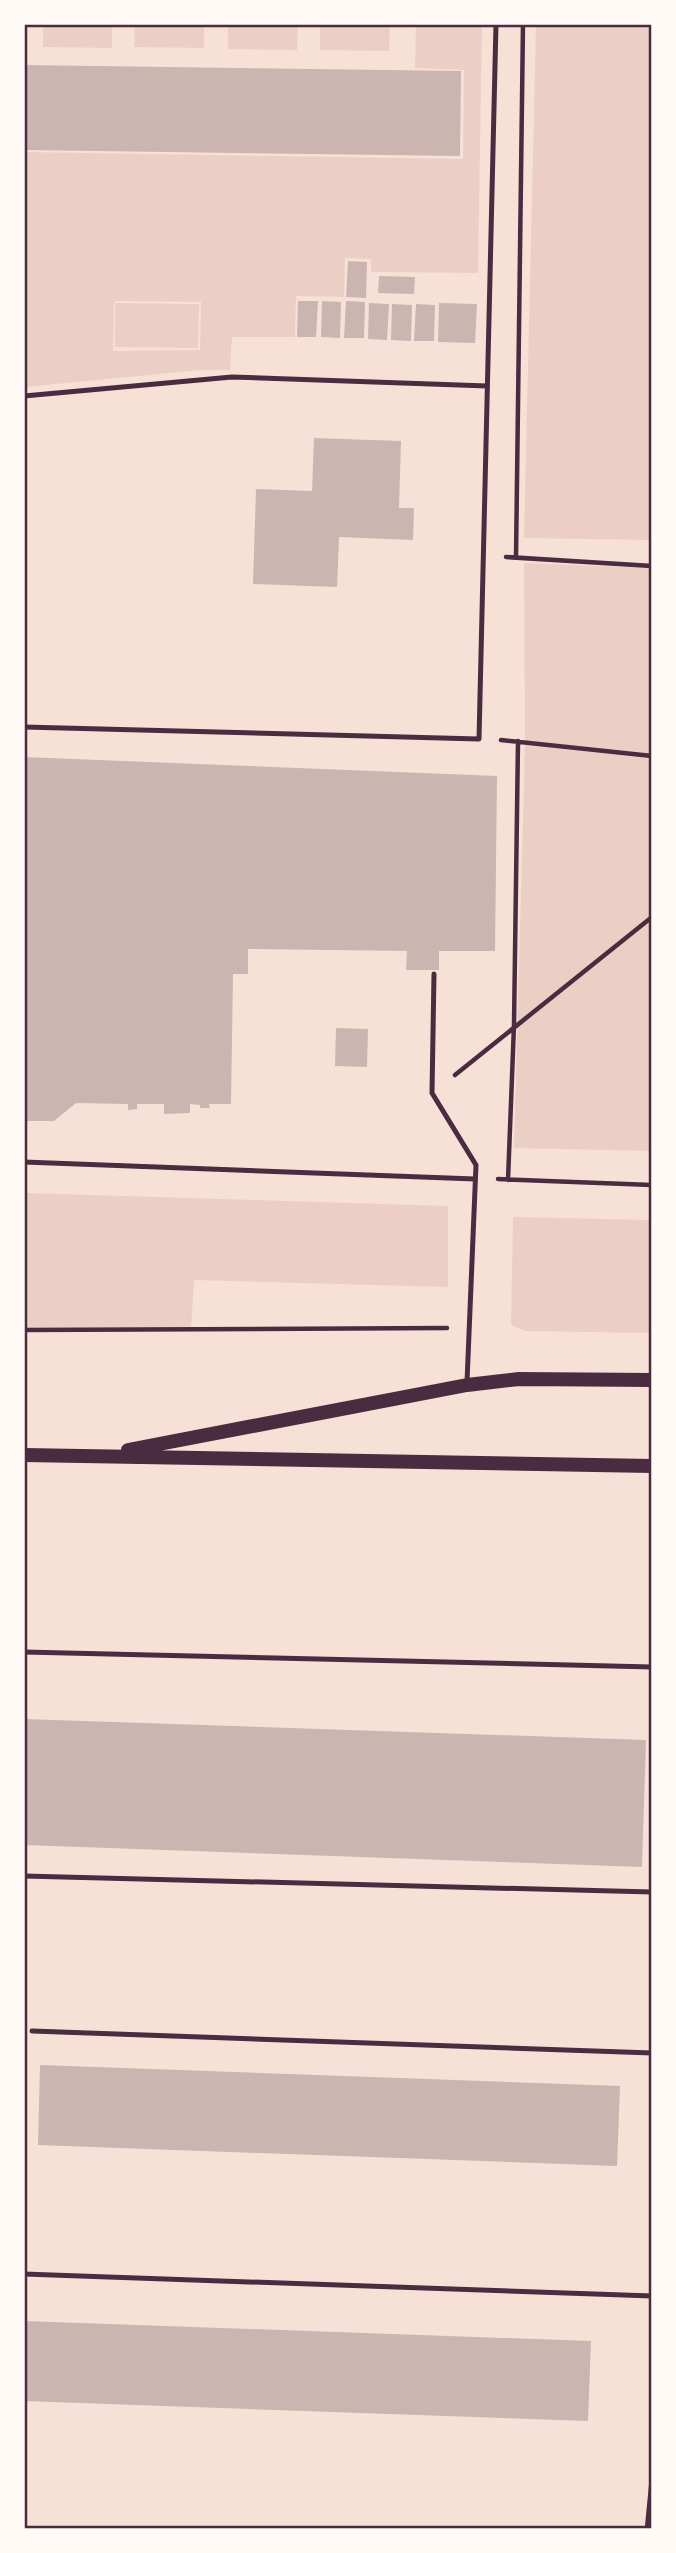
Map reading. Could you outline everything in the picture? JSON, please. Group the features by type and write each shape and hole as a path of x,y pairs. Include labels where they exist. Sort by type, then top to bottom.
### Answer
{"main road":[{"path":"99,1455 467,1385 519,1379 652,1380"},
{"path":"24,1455 652,1466"}],"lane":[{"path":"24,727 479,738 496,24"},
{"path":"24,396 232,377 487,386"},
{"path":"434,974 432,1093 476,1165 467,1385"},
{"path":"24,1162 475,1179"},
{"path":"24,1652 652,1667"},
{"path":"24,1876 652,1892"},
{"path":"32,2031 652,2053"},
{"path":"24,2274 652,2295"}],"path":[{"path":"516,557 523,24"},
{"path":"483,555 652,566"},
{"path":"479,738 652,756"},
{"path":"508,1180 514,1026 518,741"},
{"path":"432,1093 652,918"},
{"path":"475,1179 652,1185"},
{"path":"24,1330 470,1328"},
{"path":"648,2529 652,2477"}],"shaded area":[{"path":"43,25 112,25 112,48 43,47"},
{"path":"135,25 204,25 204,48 134,47"},
{"path":"228,25 298,25 297,50 228,49"},
{"path":"320,25 390,25 389,51 320,50"},
{"path":"416,25 482,25 478,273 371,272 371,259 345,258 344,297 296,296 295,337 232,337 230,370 200,370 25,387 25,152 463,159 464,70 415,68","holes":["114,301 201,302 200,350 113,351"]},
{"path":"536,25 651,25 651,540 524,538"},
{"path":"115,303 199,304 198,348 115,347"},
{"path":"524,563 651,568 651,1151 514,1148 525,746"},
{"path":"25,1193 448,1206 448,1287 194,1280 191,1329 25,1330"},
{"path":"513,1217 651,1220 651,1333 526,1331 511,1325"}],"building":[{"path":"24,65 461,71 460,156 24,150"},
{"path":"348,261 367,262 366,298 346,297"},
{"path":"379,276 415,277 414,294 378,293"},
{"path":"298,301 318,301 316,337 297,337"},
{"path":"322,301 341,302 340,338 321,337"},
{"path":"346,301 365,302 364,338 344,338"},
{"path":"369,303 389,304 387,340 368,339"},
{"path":"439,303 477,304 475,343 438,342"},
{"path":"392,304 412,305 411,341 391,340"},
{"path":"416,304 435,305 434,341 414,341"},
{"path":"314,438 401,441 399,508 414,508 413,540 339,537 337,587 253,584 256,489 312,491"},
{"path":"24,757 497,776 495,951 439,951 439,970 406,970 407,951 248,949 248,974 233,974 231,1104 209,1104 210,1108 200,1108 200,1105 190,1104 190,1113 164,1114 164,1104 137,1104 137,1109 128,1110 128,1104 76,1103 54,1121 24,1121"},
{"path":"336,1028 368,1029 367,1067 335,1066"},
{"path":"24,1719 646,1740 642,1867 24,1845"},
{"path":"40,2065 620,2086 617,2166 38,2145"},
{"path":"24,2321 591,2341 588,2421 24,2401"}]}
